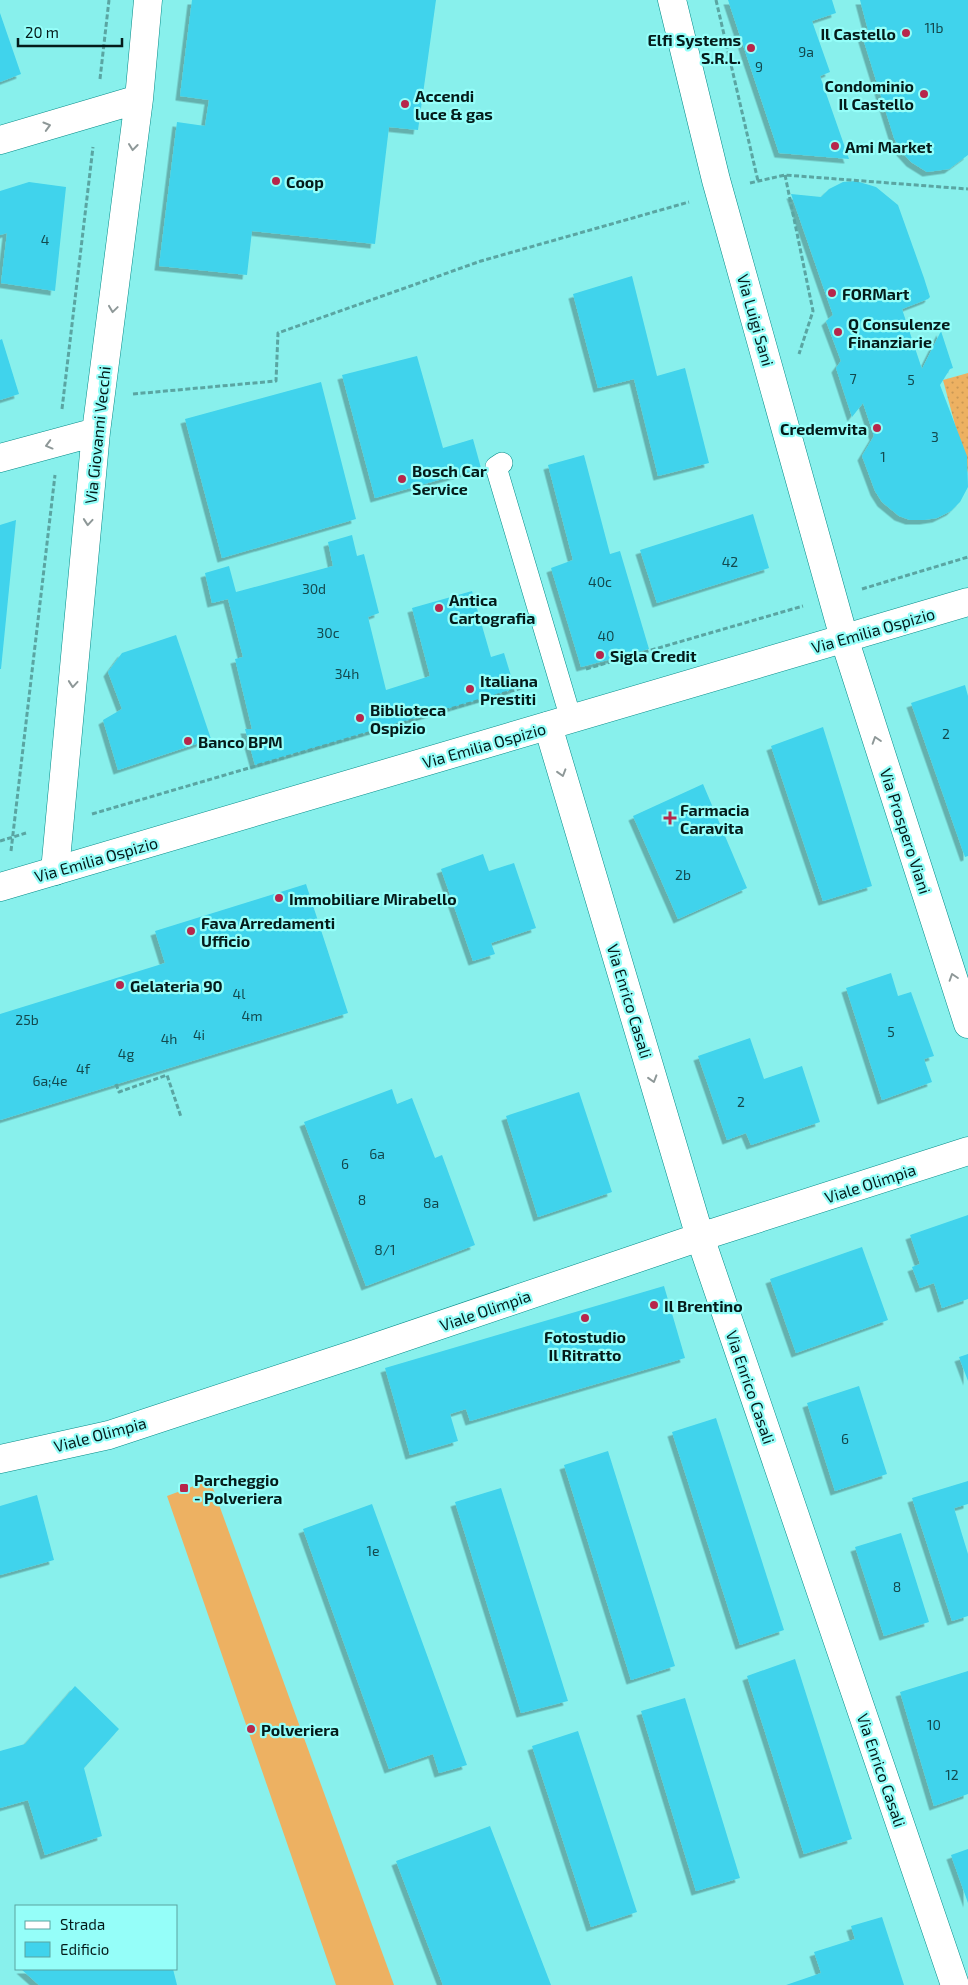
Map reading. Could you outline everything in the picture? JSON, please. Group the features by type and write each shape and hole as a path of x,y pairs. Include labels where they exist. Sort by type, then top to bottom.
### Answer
{"street":[{"name":"Via Giovanni Vecchi","path":"55,871 96,432 139,99 148,0"},
{"name":"Via Luigi Sani","path":"672,0 720,193 844,638"},
{"path":"0,140 139,99"},
{"path":"0,458 96,432"},
{"name":"Via Emilia Ospizio","path":"0,887 968,602"},
{"name":"Via Prospero Viani","path":"844,638 968,1024"},
{"name":"Via Enrico Casali","path":"560,722 700,1238 955,1985"},
{"name":"Viale Olimpia","path":"0,1458 109,1435 700,1238 968,1151"}],"lane":[{"path":"502,462 496,468 558,678 560,722"}],"path":[{"path":"716,0 758,181"},
{"path":"785,175 813,311 799,353 801,362"},
{"path":"63,400 276,381 278,333 481,262 758,181 785,175 968,189"},
{"path":"0,841 968,557"},
{"path":"116,1084 119,1092 167,1075 181,1117"}],"shaded area":[{"path":"968,373 968,473 943,380"},
{"path":"210,1480 394,1985 336,1985 167,1496"}],"building":[{"name":"Coop","path":"192,0 436,0 418,130 389,127 375,244 252,231 247,275 159,266 177,122 205,126 209,100 180,96"},
{"name":"Condominio Il Castello","path":"728,0 832,0 836,13 812,21 830,72 820,76 849,159 779,153"},
{"name":"Condominio Il Castello","path":"860,0 968,0 968,155 949,169 927,172 911,162 901,151 894,138 861,32 868,30"},
{"path":"0,13 21,74 0,82"},
{"path":"856,181 876,187 898,205 924,278 930,297 902,309 922,369 941,331 953,368 950,369 940,385 967,456 968,487 960,502 951,511 937,518 910,520 899,516 882,502 875,491 862,456 874,436 863,403 852,417 836,368 841,361 826,321 833,315 791,194 821,197 829,189 843,182"},
{"path":"29,182 66,187 55,291 1,283 7,233 0,235 0,191"},
{"path":"632,276 657,376 685,368 709,463 658,476 634,379 598,388 573,294"},
{"path":"2,339 19,394 0,400 0,340"},
{"path":"417,356 443,448 473,439 481,468 375,498 342,375"},
{"path":"321,382 356,519 222,558 185,419"},
{"path":"584,455 610,554 620,551 649,649 581,667 551,568 573,560 548,465"},
{"path":"753,514 769,568 657,603 640,550"},
{"path":"16,520 1,669 0,669 0,525"},
{"path":"352,535 357,556 364,554 379,613 368,617 386,690 430,676 412,608 472,591 491,657 504,653 515,689 255,765 245,729 252,729 235,659 243,657 228,599 212,603 205,573 229,566 236,592 333,566 328,542"},
{"path":"176,635 211,739 118,770 103,720 122,709 108,672 122,653"},
{"path":"965,685 968,696 968,856 965,857 911,703"},
{"path":"823,727 872,886 823,901 771,746"},
{"path":"703,784 747,888 678,919 633,816"},
{"path":"483,854 489,871 514,863 536,928 491,943 495,954 473,961 441,869"},
{"path":"306,884 348,1013 0,1120 0,1014 165,963 155,931"},
{"path":"891,973 898,996 911,992 934,1056 924,1059 932,1082 882,1100 846,988"},
{"path":"750,1038 764,1079 802,1066 820,1122 751,1145 746,1133 727,1140 698,1056"},
{"path":"392,1089 397,1104 412,1098 435,1158 442,1155 475,1245 366,1286 304,1122"},
{"path":"579,1092 612,1192 538,1217 506,1116"},
{"path":"968,1215 968,1299 942,1308 934,1283 920,1288 912,1267 920,1264 910,1235"},
{"path":"862,1247 888,1320 796,1353 770,1279"},
{"path":"664,1286 685,1358 470,1421 466,1409 450,1414 458,1441 410,1455 385,1368"},
{"path":"968,1354 968,1381 959,1357"},
{"path":"859,1386 887,1474 835,1491 807,1403"},
{"path":"716,1418 784,1630 740,1645 672,1432"},
{"path":"608,1451 675,1666 631,1680 564,1465"},
{"path":"968,1481 968,1504 954,1508 968,1554 968,1616 952,1621 912,1498"},
{"path":"501,1488 568,1701 521,1713 455,1502"},
{"path":"37,1495 54,1560 0,1575 0,1506"},
{"path":"372,1504 467,1765 439,1773 433,1754 389,1769 303,1529"},
{"path":"901,1533 929,1622 884,1636 855,1547"},
{"path":"795,1659 852,1839 804,1854 747,1676"},
{"path":"968,1671 968,1794 934,1806 900,1692"},
{"path":"75,1686 119,1729 84,1768 102,1836 45,1855 28,1800 0,1808 0,1751 25,1744"},
{"path":"685,1698 740,1878 696,1891 641,1711"},
{"path":"578,1731 637,1912 591,1927 532,1746"},
{"path":"490,1826 551,1985 443,1985 396,1861"},
{"path":"968,1849 968,1903 951,1855"},
{"path":"882,1917 904,1985 786,1985 821,1973 814,1952 855,1939 851,1926"},
{"path":"22,1970 173,1970 177,1985 39,1985"}],"place":[{"name":"Il Castello","path":"906,33"},
{"name":"Elfi Systems S.R.L.","path":"751,48"},
{"name":"Condominio Il Castello","path":"924,94"},
{"name":"Accendi luce & gas","path":"405,104"},
{"name":"Ami Market","path":"835,146"},
{"name":"Coop","path":"276,181"},
{"name":"FORMart","path":"832,293"},
{"name":"Q Consulenze Finanziarie","path":"838,332"},
{"name":"Credemvita","path":"877,428"},
{"name":"Bosch Car Service","path":"402,479"},
{"name":"Antica Cartografia","path":"439,608"},
{"name":"Sigla Credit","path":"600,655"},
{"name":"Italiana Prestiti","path":"470,689"},
{"name":"Biblioteca Ospizio","path":"360,718"},
{"name":"Banco BPM","path":"188,741"},
{"name":"Farmacia Caravita","path":"670,818"},
{"name":"Immobiliare Mirabello","path":"279,898"},
{"name":"Fava Arredamenti Ufficio","path":"191,931"},
{"name":"Gelateria 90","path":"120,985"},
{"name":"Il Brentino","path":"654,1305"},
{"name":"Fotostudio Il Ritratto","path":"585,1318"},
{"name":"Parcheggio - Polveriera","path":"184,1488"},
{"name":"Polveriera","path":"251,1729"}]}
